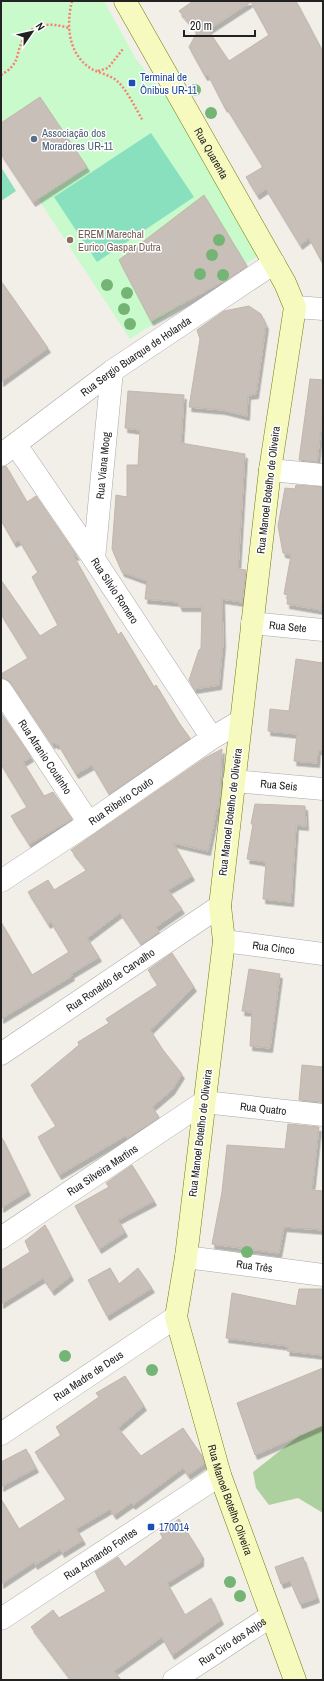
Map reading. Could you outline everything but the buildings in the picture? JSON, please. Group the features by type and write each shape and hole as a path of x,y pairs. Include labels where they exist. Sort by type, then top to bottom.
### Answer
{"street":[{"name":"Rua Quarenta","path":"125,1 274,262 295,307"},
{"name":"Rua Sergio Buarque de Holanda","path":"8,450 112,371 274,262"},
{"path":"295,307 323,309"},
{"name":"Rua Manoel Botelho de Oliveira","path":"176,1317 186,1257 224,941 220,906 270,470 295,307"},
{"name":"Rua Viana Moog","path":"94,559 112,371"},
{"name":"Rua Silvio Romero","path":"8,450 94,559 212,738"},
{"path":"270,470 323,475"},
{"name":"Rua Sete","path":"252,623 323,630"},
{"name":"Rua Afranio Coutinho","path":"1,690 89,823"},
{"name":"Rua Ribeiro Couto","path":"1,881 89,823 212,738 241,721"},
{"name":"Rua Seis","path":"234,781 323,790"},
{"name":"Rua Ronaldo de Carvalho","path":"1,1054 220,906"},
{"name":"Rua Cinco","path":"224,941 323,954"},
{"name":"Rua Quatro","path":"204,1102 323,1115"},
{"name":"Rua Silveira Martins","path":"1,1238 204,1102"},
{"name":"Rua Três","path":"186,1257 323,1275"},
{"name":"Rua Madre de Deus","path":"1,1434 176,1317"},
{"name":"Rua Manoel Botelho Oliveira","path":"176,1317 220,1475 295,1680"},
{"name":"Rua Armando Fontes","path":"1,1619 220,1475"},
{"name":"Rua Ciro dos Anjos","path":"174,1680 271,1616"}],"path":[{"path":"72,1 69,14 69,28 72,44 78,58 91,68 116,80 143,121"},
{"path":"1,75 9,70 15,63 23,39 30,30 37,26 47,24 69,28"},
{"path":"98,72 108,68 123,49"}],"green space":[{"path":"1,1 104,1 136,59 173,105 258,256 130,339 1,142"},
{"path":"151,133 194,197 97,262 54,197"},
{"path":"1,167 16,191 1,201"},
{"path":"323,1425 323,1513 298,1498 269,1505 256,1488 253,1472 300,1435"}],"place":[{"name":"Terminal de Ônibus UR-11","path":"132,83"},
{"name":"Associação dos Moradores UR-11","path":"34,139"},
{"name":"EREM Marechal Eurico Gaspar Dutra","path":"70,240"},
{"name":"170014","path":"151,1527"}]}
